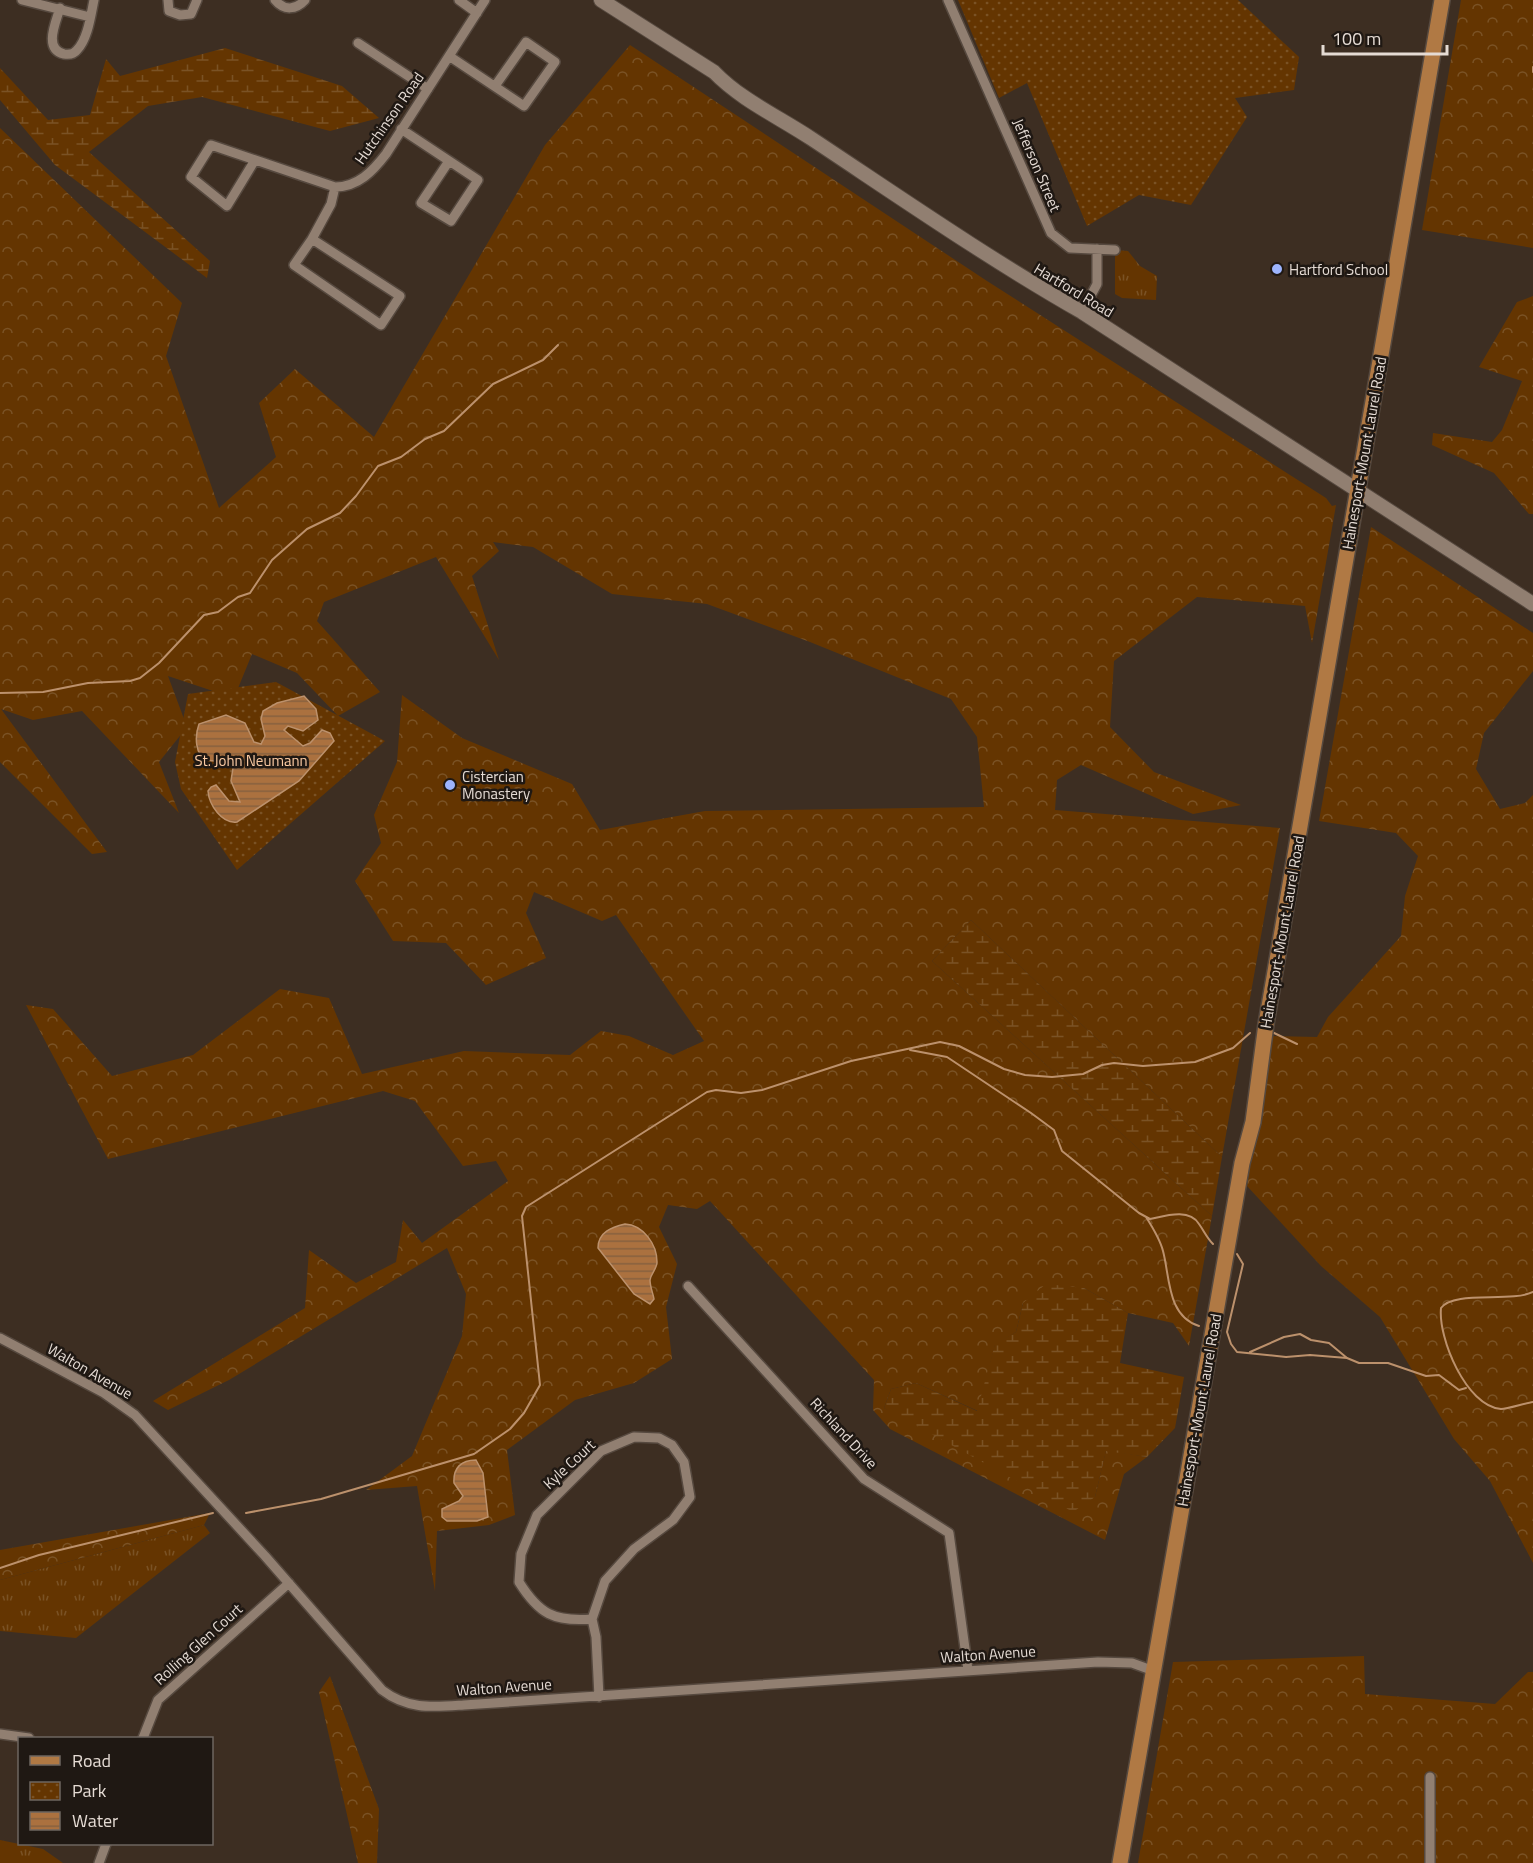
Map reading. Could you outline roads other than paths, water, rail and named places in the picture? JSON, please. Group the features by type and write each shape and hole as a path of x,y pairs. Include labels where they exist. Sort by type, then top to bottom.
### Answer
{"main road":[{"name":"Hainesport-Mount Laurel Road","path":"1120,1863 1242,1163 1253,1122 1266,1024 1442,0"}],"street":[{"path":"22,0 90,17"},
{"path":"60,8 51,39 56,50 62,53 75,53 80,48 94,0"},
{"path":"168,0 169,11 180,15 191,14 197,0"},
{"path":"275,0 284,8 292,8 305,0"},
{"path":"459,0 477,13"},
{"name":"Hutchinson Road","path":"334,187 350,184 367,176 386,154 485,0"},
{"name":"Hartford Road","path":"601,0 714,72 728,87 772,112 940,225 1019,276 1082,312 1533,604"},
{"name":"Jefferson Street","path":"948,0 1047,226 1065,246 1115,250"},
{"path":"449,56 524,106 555,62 526,42 495,86"},
{"path":"358,43 428,89"},
{"path":"401,129 478,180 451,221 421,203 449,161"},
{"path":"255,160 227,206 191,177 211,145 255,160 334,187 331,204 294,265 381,326 400,296 312,238"},
{"path":"1082,312 1097,284 1097,249"},
{"name":"Richland Drive","path":"688,1286 864,1479 949,1533 968,1670"},
{"name":"Walton Avenue","path":"0,1338 104,1393 135,1415 382,1690 402,1703 436,1707 968,1670 1126,1662 1154,1671"},
{"name":"Kyle Court","path":"592,1619 565,1619 548,1615 538,1606 519,1582 521,1554 537,1515 601,1451 634,1437 660,1438 672,1445 684,1462 690,1497 674,1520 634,1549 605,1581 592,1619 596,1637 599,1697"},
{"name":"Rolling Glen Court","path":"143,1737 158,1700 288,1583"},
{"path":"0,1734 22,1737"},
{"path":"1430,1777 1430,1863"},
{"path":"99,1863 106,1845"}],"water":[{"path":"304,696 316,709 318,720 303,731 288,726 284,730 303,746 310,743 322,730 330,733 334,741 299,781 237,822 221,817 208,791 216,785 229,801 240,802 231,781 233,768 228,762 203,758 198,750 196,739 199,724 226,715 245,723 254,742 261,744 265,736 261,719 263,711 277,703"},
{"path":"625,1224 632,1225 643,1232 655,1249 657,1264 650,1280 654,1299 650,1304 634,1294 598,1248 603,1234"},
{"path":"476,1460 483,1473 488,1517 477,1521 447,1521 442,1517 442,1509 459,1501 463,1496 454,1483 455,1473 462,1463"}],"waterway":[{"path":"1533,67 1533,72"},
{"path":"0,693 43,692 88,683 130,681 140,678 159,663 204,615 218,612 238,597 250,593 272,560 307,529 340,513 378,466 401,457 425,439 444,431 493,384 543,360 558,345"},
{"path":"1272,1032 1297,1044"},
{"path":"246,1513 321,1499 474,1454 510,1429 524,1413 540,1385 522,1216 526,1207 707,1092 716,1090 741,1093 762,1090 851,1061 940,1042 959,1046 1004,1069 1025,1075 1052,1077 1083,1074 1102,1065 1114,1063 1143,1066 1195,1062 1233,1048 1250,1033"},
{"path":"910,1050 947,1057 1054,1130 1062,1151 1139,1213 1150,1219 1176,1214 1189,1216 1195,1219 1213,1244"},
{"path":"1146,1217 1162,1247 1175,1305 1181,1314 1199,1326"},
{"path":"1237,1254 1243,1264 1227,1332 1237,1352 1286,1357 1310,1355 1347,1358"},
{"path":"1533,1292 1511,1297 1458,1299 1441,1308 1441,1321 1449,1352 1466,1384 1476,1396 1488,1405 1501,1409 1533,1402"},
{"path":"1250,1352 1284,1337 1300,1334 1311,1340 1329,1343 1347,1358 1359,1363 1388,1363 1426,1376 1439,1375 1459,1390 1466,1388"},
{"path":"0,1568 39,1555 213,1513"}],"place":[{"name":"Hartford School","path":"1277,269"},
{"name":"Cistercian Monastery","path":"450,785"}],"park label":[{"name":"St. John Neumann","path":"251,760"}]}
